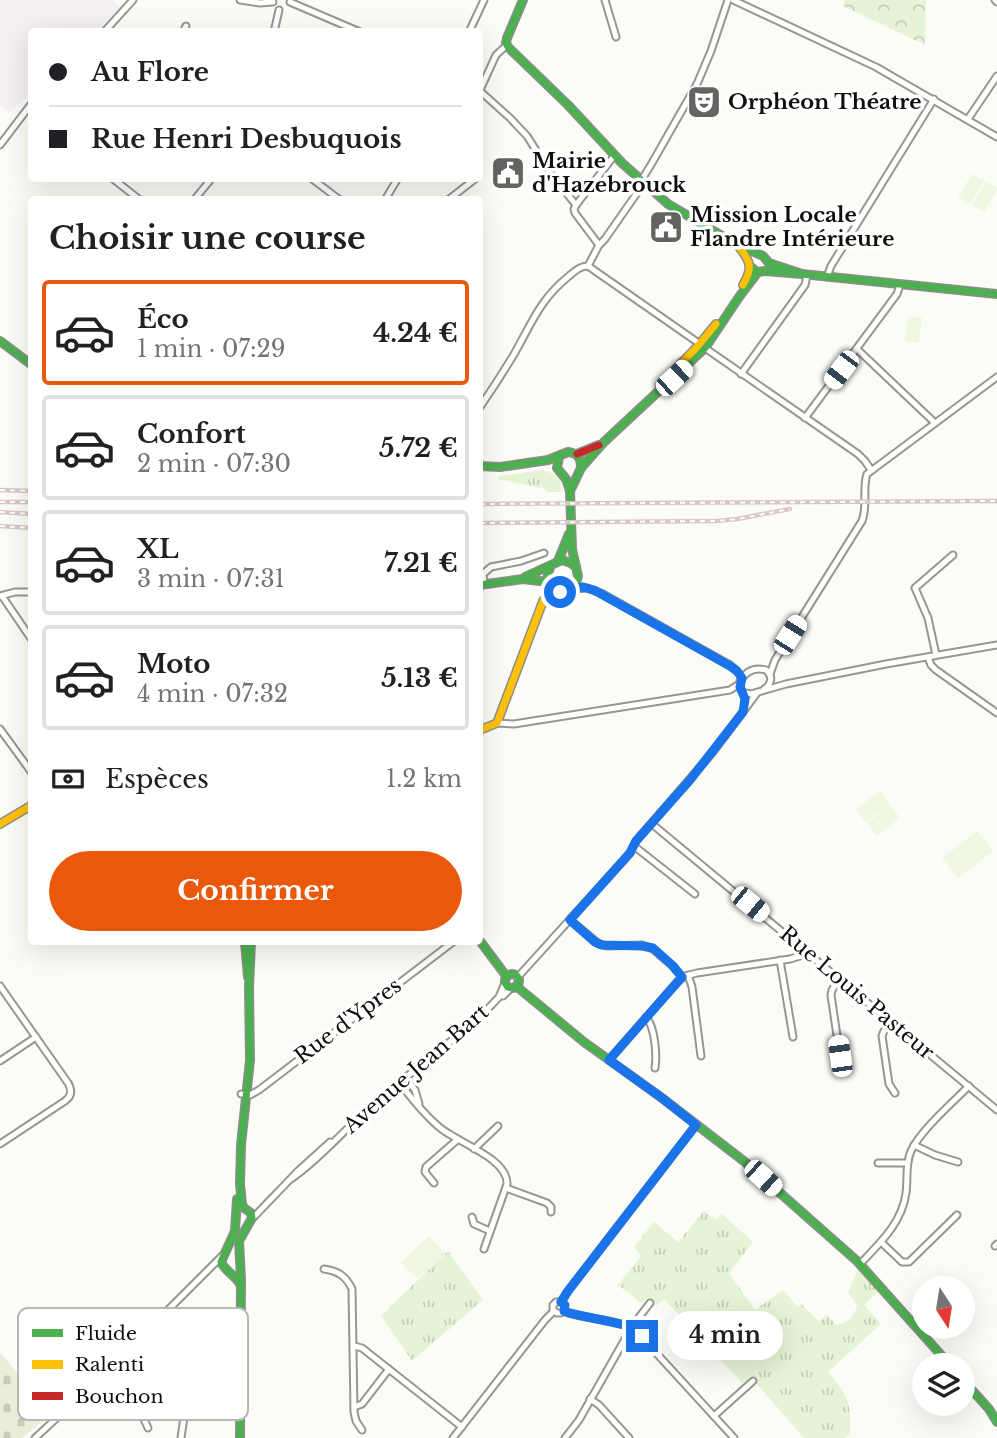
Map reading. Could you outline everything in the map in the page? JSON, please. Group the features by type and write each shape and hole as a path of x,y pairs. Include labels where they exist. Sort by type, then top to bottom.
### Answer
{"main road":[{"path":"523,1 507,38 507,45 614,156 671,207 767,261 805,275"},
{"path":"734,243 754,271 997,294"},
{"path":"702,346 745,281 754,257 759,255"},
{"path":"564,476 572,477 580,470 667,377 702,346 739,297 767,267 767,261"},
{"path":"0,341 28,362"},
{"path":"483,468 559,457 567,452 577,454 589,451 604,442"},
{"path":"570,491 580,470 581,460 577,454"},
{"path":"514,579 535,579 562,592 571,590 577,584 579,578 570,530 570,491 558,469 559,457"},
{"path":"483,468 498,471 542,465 558,469"},
{"path":"483,584 538,573 550,567 558,561 570,530"},
{"path":"558,561 569,561 576,566"},
{"path":"483,729 497,723 551,585 547,573 550,567"},
{"path":"0,824 28,807"},
{"path":"245,945 249,988"},
{"path":"240,1284 235,1275 222,1266 222,1262 234,1235 237,1216 237,1145 250,1060 251,945"},
{"path":"482,945 511,982 579,1038 745,1162 860,1264 939,1353"},
{"path":"240,1308 239,1241 252,1216 243,1206 240,1195 244,1094"},
{"path":"237,1216 239,1211 248,1211"},
{"path":"228,1271 236,1270 241,1265"},
{"path":"975,1393 997,1422"},
{"path":"240,1438 241,1420"}],"street":[{"path":"108,28 133,0"},
{"path":"240,0 260,3 273,1 275,7 286,6 349,28"},
{"path":"471,28 484,0"},
{"path":"605,0 616,37"},
{"path":"588,266 599,245 642,182 697,84 731,0 876,66 997,137"},
{"path":"276,28 286,6"},
{"path":"483,83 496,55 507,45"},
{"path":"968,119 997,76"},
{"path":"483,93 527,136 551,174 576,205"},
{"path":"827,277 831,266 934,99"},
{"path":"0,145 28,108"},
{"path":"599,245 574,209 614,156"},
{"path":"117,182 135,196"},
{"path":"197,196 209,182"},
{"path":"316,182 335,196"},
{"path":"453,196 471,182"},
{"path":"483,402 545,300 571,274 588,266 859,454 871,470"},
{"path":"741,374 805,285 805,275"},
{"path":"805,418 897,294 900,285"},
{"path":"857,349 935,423"},
{"path":"760,692 769,685 775,660 861,523 864,513 865,478 871,470 997,377"},
{"path":"483,574 488,568 544,553"},
{"path":"936,655 928,618 915,588 953,555"},
{"path":"571,590 587,588 603,594 730,666 737,671 741,681 745,700 743,712"},
{"path":"28,592 1,596 28,634"},
{"path":"743,693 760,692 786,684 997,645"},
{"path":"928,657 933,668 997,713"},
{"path":"497,723 517,723 730,690 748,672 775,660"},
{"path":"759,669 766,670 776,682 786,684"},
{"name":"Avenue Jean Bart","path":"249,1223 320,1149 495,1002 630,853 760,692"},
{"path":"502,709 509,720 517,723"},
{"path":"0,729 28,768"},
{"name":"Rue Louis Pasteur","path":"652,824 997,1110"},
{"path":"634,846 695,894"},
{"path":"570,920 602,945 653,948 685,976 692,987 701,1056"},
{"name":"Rue d'Ypres","path":"244,1094 257,1091 449,945"},
{"path":"609,1060 685,976 797,957 806,950"},
{"path":"780,960 793,1037"},
{"path":"840,978 831,995 841,1061 846,1066"},
{"path":"0,986 68,1083 71,1093 68,1099 0,1144"},
{"path":"646,1017 651,1025 656,1054 655,1068"},
{"path":"891,1021 882,1036 888,1084 895,1093"},
{"path":"0,1061 36,1037"},
{"path":"405,1077 415,1090 420,1107"},
{"path":"399,1082 436,1124 457,1140 490,1158 505,1172 508,1181 484,1248"},
{"path":"860,1264 894,1226 902,1211 907,1163 914,1145 969,1086"},
{"path":"453,1438 554,1311 554,1303 561,1302 696,1125"},
{"path":"474,1149 499,1126"},
{"path":"434,1183 425,1168 457,1140"},
{"path":"914,1145 958,1162"},
{"path":"878,1163 907,1163"},
{"path":"506,1188 547,1203 551,1212"},
{"path":"248,1211 260,1211"},
{"path":"881,1242 902,1262 909,1262 957,1215"},
{"path":"472,1217 474,1224 491,1231"},
{"path":"170,1308 225,1254"},
{"path":"324,1269 339,1273 346,1278 352,1289 354,1407 356,1421 362,1430"},
{"path":"203,1276 214,1270 228,1271"},
{"path":"561,1302 565,1305 564,1311"},
{"path":"565,1438 579,1420 631,1328 650,1303"},
{"path":"554,1311 559,1314 564,1311"},
{"path":"564,1311 631,1328 645,1339 734,1438"},
{"path":"354,1346 362,1348 462,1427"},
{"path":"354,1407 362,1404 389,1369"},
{"path":"714,1416 753,1381"},
{"path":"590,1399 599,1405 629,1438"},
{"path":"35,1438 55,1420"},
{"path":"144,1420 148,1428"},
{"path":"181,1438 183,1420"}],"shaded area":[{"path":"0,0 115,0 120,7 100,28 28,28 28,97 10,112 0,105"}],"green space":[{"path":"845,0 926,0 925,45 843,6"},
{"path":"972,174 984,181 970,204 958,197"},
{"path":"986,181 997,190 984,212 972,205"},
{"path":"908,316 922,318 919,343 905,341"},
{"path":"541,470 550,472 560,480 561,492 547,492 545,489 497,479 500,476"},
{"path":"880,791 890,804 866,822 856,809"},
{"path":"890,805 900,818 877,836 867,823"},
{"path":"977,831 993,851 958,878 942,858"},
{"path":"704,1211 716,1220 722,1214 753,1242 729,1273 755,1310 783,1290 798,1307 801,1304 819,1321 827,1314 836,1325 844,1323 856,1309 857,1305 848,1292 858,1269 879,1291 864,1305 881,1324 828,1372 844,1394 849,1407 850,1434 845,1438 804,1438 751,1377 743,1384 664,1299 656,1306 647,1299 642,1303 618,1285 641,1256 634,1247 654,1222 678,1242"},
{"path":"429,1236 445,1253 418,1279 401,1263"},
{"path":"448,1251 483,1300 412,1361 381,1316"},
{"path":"0,1352 18,1374 18,1420 45,1420 22,1438 0,1438"}],"railway":[{"path":"0,490 28,491"},
{"path":"483,504 997,501"},
{"path":"0,502 28,502"},
{"path":"483,523 716,521 790,509"},
{"path":"0,512 28,514"},
{"path":"0,526 28,528"}],"traffic: fast":[{"path":"523,0 507,38 508,47 568,105 622,163 668,204 734,243 763,256 769,263 802,274"},
{"path":"751,267 757,272 802,274 997,294"},
{"path":"570,491 581,468 604,442 705,348 758,272"},
{"path":"0,341 28,362"},
{"path":"483,466 500,467 548,460 568,452 578,457 581,468"},
{"path":"550,567 547,579 553,589 566,591 575,586 578,576 572,549 570,491 566,479 557,468 559,457"},
{"path":"558,561 569,534"},
{"path":"525,577 562,560 576,567"},
{"path":"483,585 523,579 548,582"},
{"path":"245,945 248,977"},
{"path":"241,1308 239,1241 252,1218 242,1204 240,1184 241,1145 250,1060 251,945"},
{"path":"483,945 507,977"},
{"path":"512,974 517,976 519,981 517,986 512,988 507,986 505,981 507,976 512,974"},
{"path":"516,986 584,1042 745,1162 857,1261 939,1353"},
{"path":"237,1199 235,1231 221,1262 240,1284"},
{"path":"975,1393 997,1422"},
{"path":"240,1420 240,1438"}],"traffic: slow":[{"path":"739,247 749,265 743,285"},
{"path":"660,385 716,324"},
{"path":"483,729 497,723 543,601 553,589"},
{"path":"0,824 28,807"}],"traffic: jam":[{"path":"577,454 599,445"}],"place":[{"name":"Orphéon Théatre","path":"704,102"},
{"name":"Mairie d'Hazebrouck","path":"508,173"},
{"name":"Mission Locale Flandre Intérieure","path":"666,227"}],"route":[{"path":"560,592 583,587 594,590 730,666 742,678 740,687 745,700 743,712 713,752 636,841 630,853 570,920 602,945 653,948 682,977 609,1060 696,1125 561,1302 565,1305 564,1311 625,1325 642,1336"}]}
